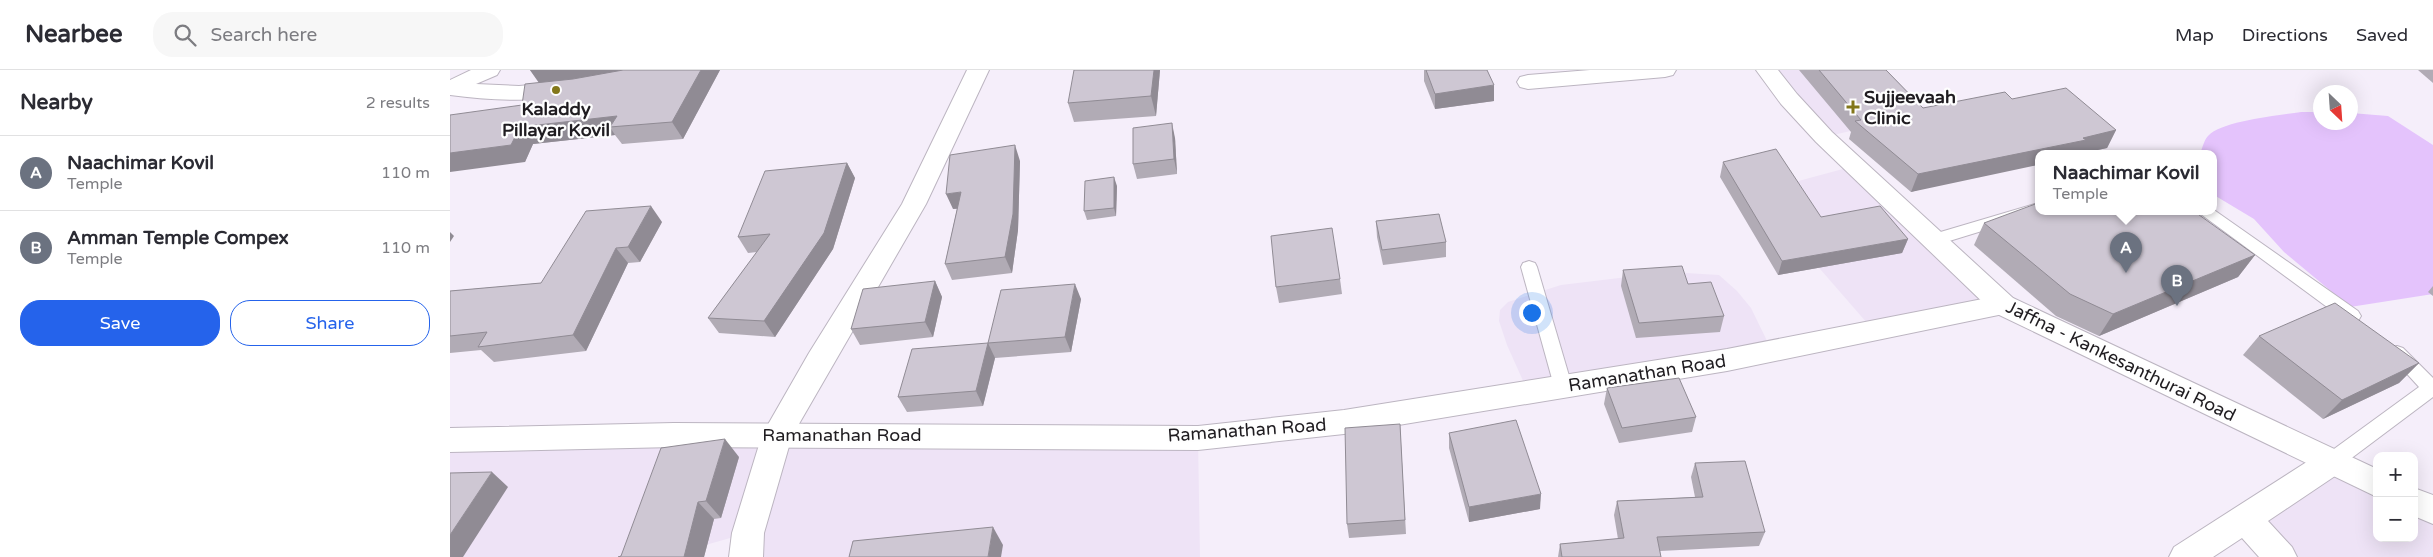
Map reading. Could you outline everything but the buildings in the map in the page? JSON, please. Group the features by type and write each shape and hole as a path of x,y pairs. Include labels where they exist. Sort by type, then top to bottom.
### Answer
{"main road":[{"path":"450,88 489,70"},
{"path":"746,557 748,533 777,435 819,361 914,204 978,70"},
{"path":"1528,82 1665,70"},
{"name":"Jaffna - Kankesanthurai Road","path":"1767,70 1789,99 1824,137 2003,305 2330,464 2373,482"},
{"path":"450,88 491,94 509,94 582,86"},
{"name":"Ramanathan Road","path":"450,440 777,435 1198,438 1344,422 1727,360 2003,305"},
{"path":"2186,557 2330,464"},
{"path":"2418,503 2433,510"},
{"path":"2245,519 2280,557"}],"lane":[{"path":"1934,240 2035,209"},
{"path":"2210,215 2364,325"},
{"path":"1529,267 1563,386"},
{"path":"2330,464 2432,389 2385,342"}],"shaded area":[{"name":"Sujjeevaah Clinic","path":"1767,70 1870,70 1917,116 1824,137"},
{"path":"2313,112 2313,130 2358,130 2358,114 2388,116 2433,145 2433,294 2350,307 2284,252 2254,219 2217,197 2217,150 2201,150 2208,136 2225,126 2266,117"},
{"path":"1854,166 2003,305 1874,331 1754,193"},
{"path":"1669,272 1719,275 1737,291 1751,308 1772,351 1528,392 1507,345 1499,321 1500,310 1508,302 1561,285"},
{"path":"1198,438 1200,557 746,557 748,533 663,557 450,557 450,440"},
{"path":"2330,463 2373,482 2373,542 2418,542 2418,503 2433,510 2433,557 2280,557 2245,519"}],"place":[{"name":"Kaladdy Pillayar Kovil","path":"556,90"},
{"name":"Sujjeevaah Clinic","path":"1853,107"},
{"name":"Naachimar Kovil","path":"2126,273"},
{"name":"Amman Temple Compex","path":"2177,306"}]}
